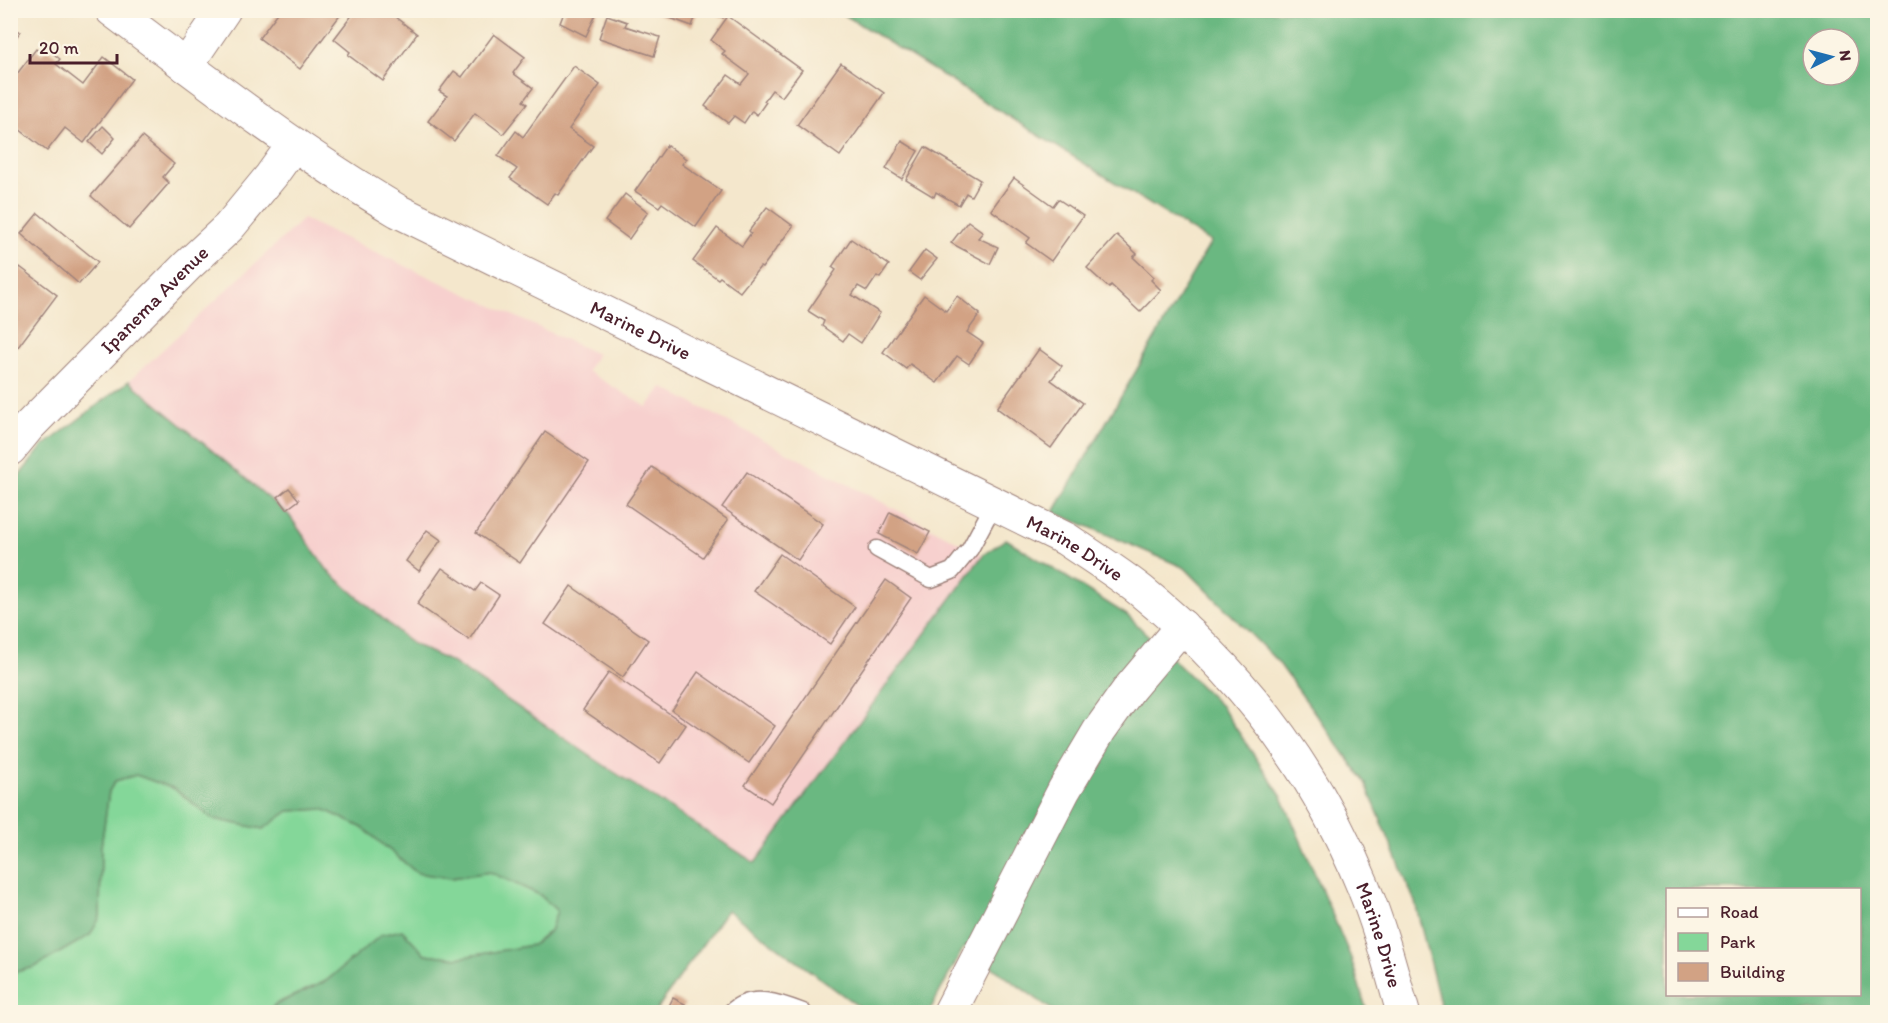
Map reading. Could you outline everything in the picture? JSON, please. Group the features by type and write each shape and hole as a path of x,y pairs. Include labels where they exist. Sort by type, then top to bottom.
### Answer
{"street":[{"name":"Marine Drive","path":"111,10 294,144 346,180 398,211 1066,539 1140,590 1182,626 1229,672 1264,713 1317,791 1342,838 1364,888 1403,1012"},
{"path":"186,66 225,10"},
{"name":"Ipanema Avenue","path":"16,432 229,227 294,144"},
{"path":"950,1012 1064,790 1099,731 1129,689 1182,626"}],"lane":[{"path":"877,549 931,579 952,571 970,549 994,504"},
{"path":"731,1012 743,1004 765,1001 786,1005 803,1012"}],"shaded area":[{"path":"303,219 597,354 587,371 647,407 662,387 983,555 755,863 614,772 453,663 411,643 328,571 289,515 129,381"}],"green space":[{"path":"838,11 1877,11 1877,1012 1442,1012 1415,902 1365,782 1278,662 1185,568 1054,512 1211,242"},
{"path":"129,381 289,515 328,571 411,643 453,663 614,772 755,863 983,555 1006,539 1127,615 1221,706 1282,797 1351,958 1367,1012 1055,1012 964,947 929,1012 871,1012 862,1009 727,910 655,1012 269,1012 275,1005 326,981 381,935 402,930 425,954 458,958 533,945 550,931 557,911 540,895 490,872 451,878 417,873 363,828 323,809 289,811 263,829 213,819 175,789 136,775 115,781 109,791 101,847 100,917 90,935 35,967 11,973 11,486 42,447"},
{"path":"136,775 175,789 213,819 263,829 289,811 323,809 363,828 417,873 451,878 490,872 540,895 557,911 550,931 533,945 458,958 425,954 402,930 382,935 326,981 275,1004 269,1012 11,1012 11,973 35,967 90,935 100,917 101,847 109,791 115,781"}],"building":[{"path":"280,10 344,10 300,69 259,38"},
{"path":"356,10 386,10 417,34 383,81 348,55 350,52 334,39"},
{"path":"565,10 598,10 586,36 560,23"},
{"path":"648,10 698,10 692,26"},
{"path":"713,10 729,10 723,18"},
{"path":"607,15 627,22 625,26 660,37 654,56 599,38"},
{"path":"728,16 802,70 782,97 772,90 757,115 752,111 744,123 734,116 728,123 705,106 728,75 741,84 749,74 722,54 725,51 711,40"},
{"path":"10,26 20,32 10,46"},
{"path":"494,34 525,57 513,73 533,88 523,101 527,104 503,134 475,113 454,141 428,121 447,96 439,91 454,71 462,77"},
{"path":"46,48 60,59 56,64 83,85 104,57 132,79 84,143 65,128 47,151 10,122 10,83 36,49 42,54"},
{"path":"841,63 884,93 840,156 797,125"},
{"path":"574,66 600,85 569,129 593,146 558,195 555,193 547,204 510,178 517,169 498,156 516,131 523,137"},
{"path":"103,126 115,138 102,154 89,142"},
{"path":"142,137 174,164 163,177 169,183 129,229 91,196"},
{"path":"902,141 918,151 902,179 886,169"},
{"path":"667,145 686,159 682,164 721,191 696,227 662,203 659,207 635,191"},
{"path":"925,147 980,180 971,196 966,193 959,205 936,192 934,197 906,180"},
{"path":"1014,178 1053,206 1058,199 1083,216 1051,261 1026,243 1030,238 991,210"},
{"path":"625,194 648,212 629,239 605,221"},
{"path":"767,207 793,226 762,268 760,267 740,292 693,261 717,228 742,246 751,233 749,231"},
{"path":"38,213 98,262 79,284 21,234"},
{"path":"968,221 983,232 978,238 998,247 990,264 951,243"},
{"path":"1117,235 1137,254 1133,257 1154,277 1151,280 1161,290 1140,312 1111,285 1109,288 1087,268"},
{"path":"851,239 889,265 880,278 877,276 867,291 858,286 852,295 880,313 861,343 848,334 843,341 822,326 824,321 808,311 836,270 832,267"},
{"path":"925,250 937,259 920,280 909,272"},
{"path":"20,267 57,295 18,347 10,341 10,280"},
{"path":"924,295 946,311 957,296 980,314 967,332 983,343 969,364 957,356 937,383 910,364 906,369 883,352"},
{"path":"1039,349 1062,366 1051,380 1083,403 1051,448 997,408"},
{"path":"545,432 589,462 520,563 476,533"},
{"path":"652,467 728,520 703,557 626,504"},
{"path":"747,472 823,524 798,560 722,507"},
{"path":"289,488 299,500 287,509 278,497"},
{"path":"890,512 930,532 918,554 879,534"},
{"path":"427,530 441,540 419,571 406,561"},
{"path":"780,554 855,607 830,644 754,591"},
{"path":"442,568 475,591 481,583 499,595 469,640 417,604"},
{"path":"886,580 911,598 771,803 745,785"},
{"path":"571,586 648,640 623,677 545,624"},
{"path":"609,672 686,725 660,763 583,710"},
{"path":"698,672 775,726 749,763 672,710"},
{"path":"673,998 685,1004 680,1012 666,1012"}]}
